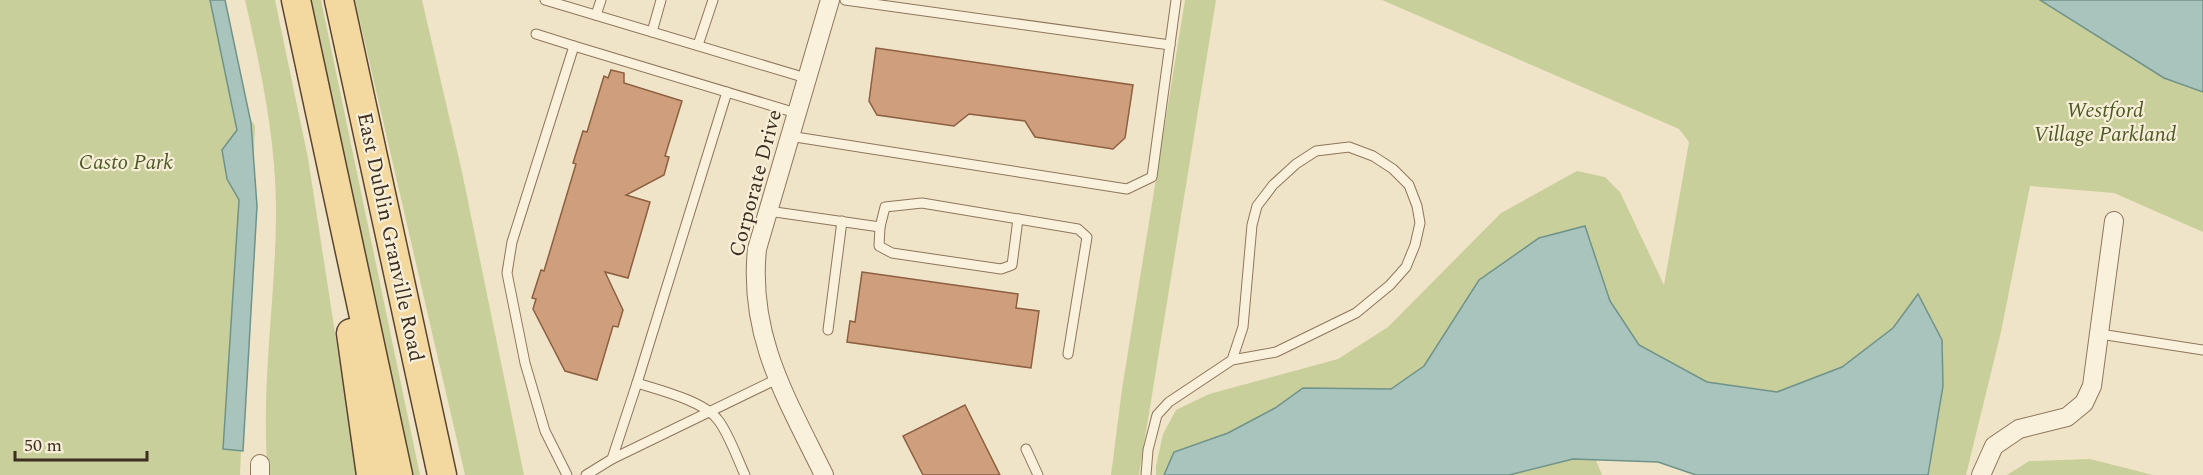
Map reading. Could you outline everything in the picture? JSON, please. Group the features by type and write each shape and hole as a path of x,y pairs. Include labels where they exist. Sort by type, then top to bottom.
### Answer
{"main road":[{"name":"East Dublin Granville Road","path":"296,0 398,475"},
{"name":"East Dublin Granville Road","path":"339,0 444,475"},
{"path":"316,90 371,475"}],"street":[{"name":"Corporate Drive","path":"824,475 777,379 766,351 758,320 755,291 757,249 830,0"},
{"path":"1981,475 1994,446 2019,429 2067,417 2084,403 2092,386 2114,221"}],"lane":[{"path":"546,0 806,78"},
{"path":"596,15 601,0"},
{"path":"652,32 661,0"},
{"path":"698,45 713,0"},
{"path":"845,0 1170,45"},
{"path":"789,136 1127,189 1152,177 1176,0"},
{"path":"536,34 796,113"},
{"path":"567,475 545,431 525,363 507,273 512,242 574,46"},
{"path":"612,459 727,92"},
{"path":"1146,475 1148,450 1157,415 1169,402 1232,360 1276,352 1356,313 1390,285 1406,267 1420,224 1417,206 1409,185 1393,169 1373,156 1349,147 1316,151 1296,164 1273,185 1257,206 1252,225 1243,327 1232,360"},
{"path":"1018,219 1012,265 1001,269 892,253 879,246 880,227 885,207 922,203 1018,219 1078,229 1087,237 1068,354"},
{"path":"768,211 880,227"},
{"path":"828,330 842,221"},
{"path":"2100,334 2203,350"},
{"path":"586,475 612,459 777,379"},
{"path":"637,383 675,395 708,411 718,420 745,475"},
{"path":"1026,448 1038,475"}],"green space":[{"name":"Casto Park","path":"0,0 210,0 228,85 255,126 240,475 0,475"},
{"path":"245,0 275,0 308,158 357,475 268,475 266,410 275,244 275,184 266,105"},
{"path":"305,0 321,0 420,475 405,475"},
{"path":"355,0 422,0 462,172 524,475 465,475"},
{"path":"1185,0 1216,0 1139,475 1111,475 1122,389"},
{"name":"Westford Village Parkland","path":"1382,0 2040,0 2164,78 2203,92 2203,232 2114,193 2030,186 2001,332 1966,475 1928,475 1943,386 1942,340 1918,295 1893,328 1842,367 1777,392 1707,382 1639,345 1610,301 1584,226 1479,280 1424,366 1391,389 1303,388 1275,408 1228,433 1174,452 1164,475 1156,475 1163,434 1176,410 1209,394 1338,359 1388,327 1501,213 1577,171 1605,177 1620,192 1664,285 1689,142 1679,129"},
{"path":"1573,459 1596,460 1602,475 1509,475"},
{"path":"2090,459 2153,475 2007,475 2029,461"}],"water":[{"path":"210,0 225,0 251,123 257,206 243,451 223,449 239,200 227,179 222,150 237,130"},
{"path":"2040,0 2203,0 2203,92 2164,78"},
{"path":"1585,226 1610,301 1639,345 1707,382 1777,392 1842,367 1893,328 1918,294 1942,340 1943,386 1928,475 1696,475 1658,462 1573,459 1509,475 1164,475 1174,452 1228,433 1275,408 1303,388 1391,389 1424,366 1479,280 1539,238"}],"building":[{"path":"876,48 1133,85 1125,138 1113,149 1035,137 1025,121 969,114 954,126 877,115 869,101"},
{"path":"611,70 624,73 624,83 682,101 665,156 669,157 664,175 626,195 650,202 628,278 605,272 623,310 618,327 613,326 597,380 565,371 533,309 536,299 532,298 541,270 544,271 576,164 573,163 583,131 587,132 604,76 608,78"},
{"path":"862,272 1018,294 1016,308 1039,311 1031,368 847,342 850,321 855,322"},
{"path":"965,405 1000,475 923,475 903,436"}]}
